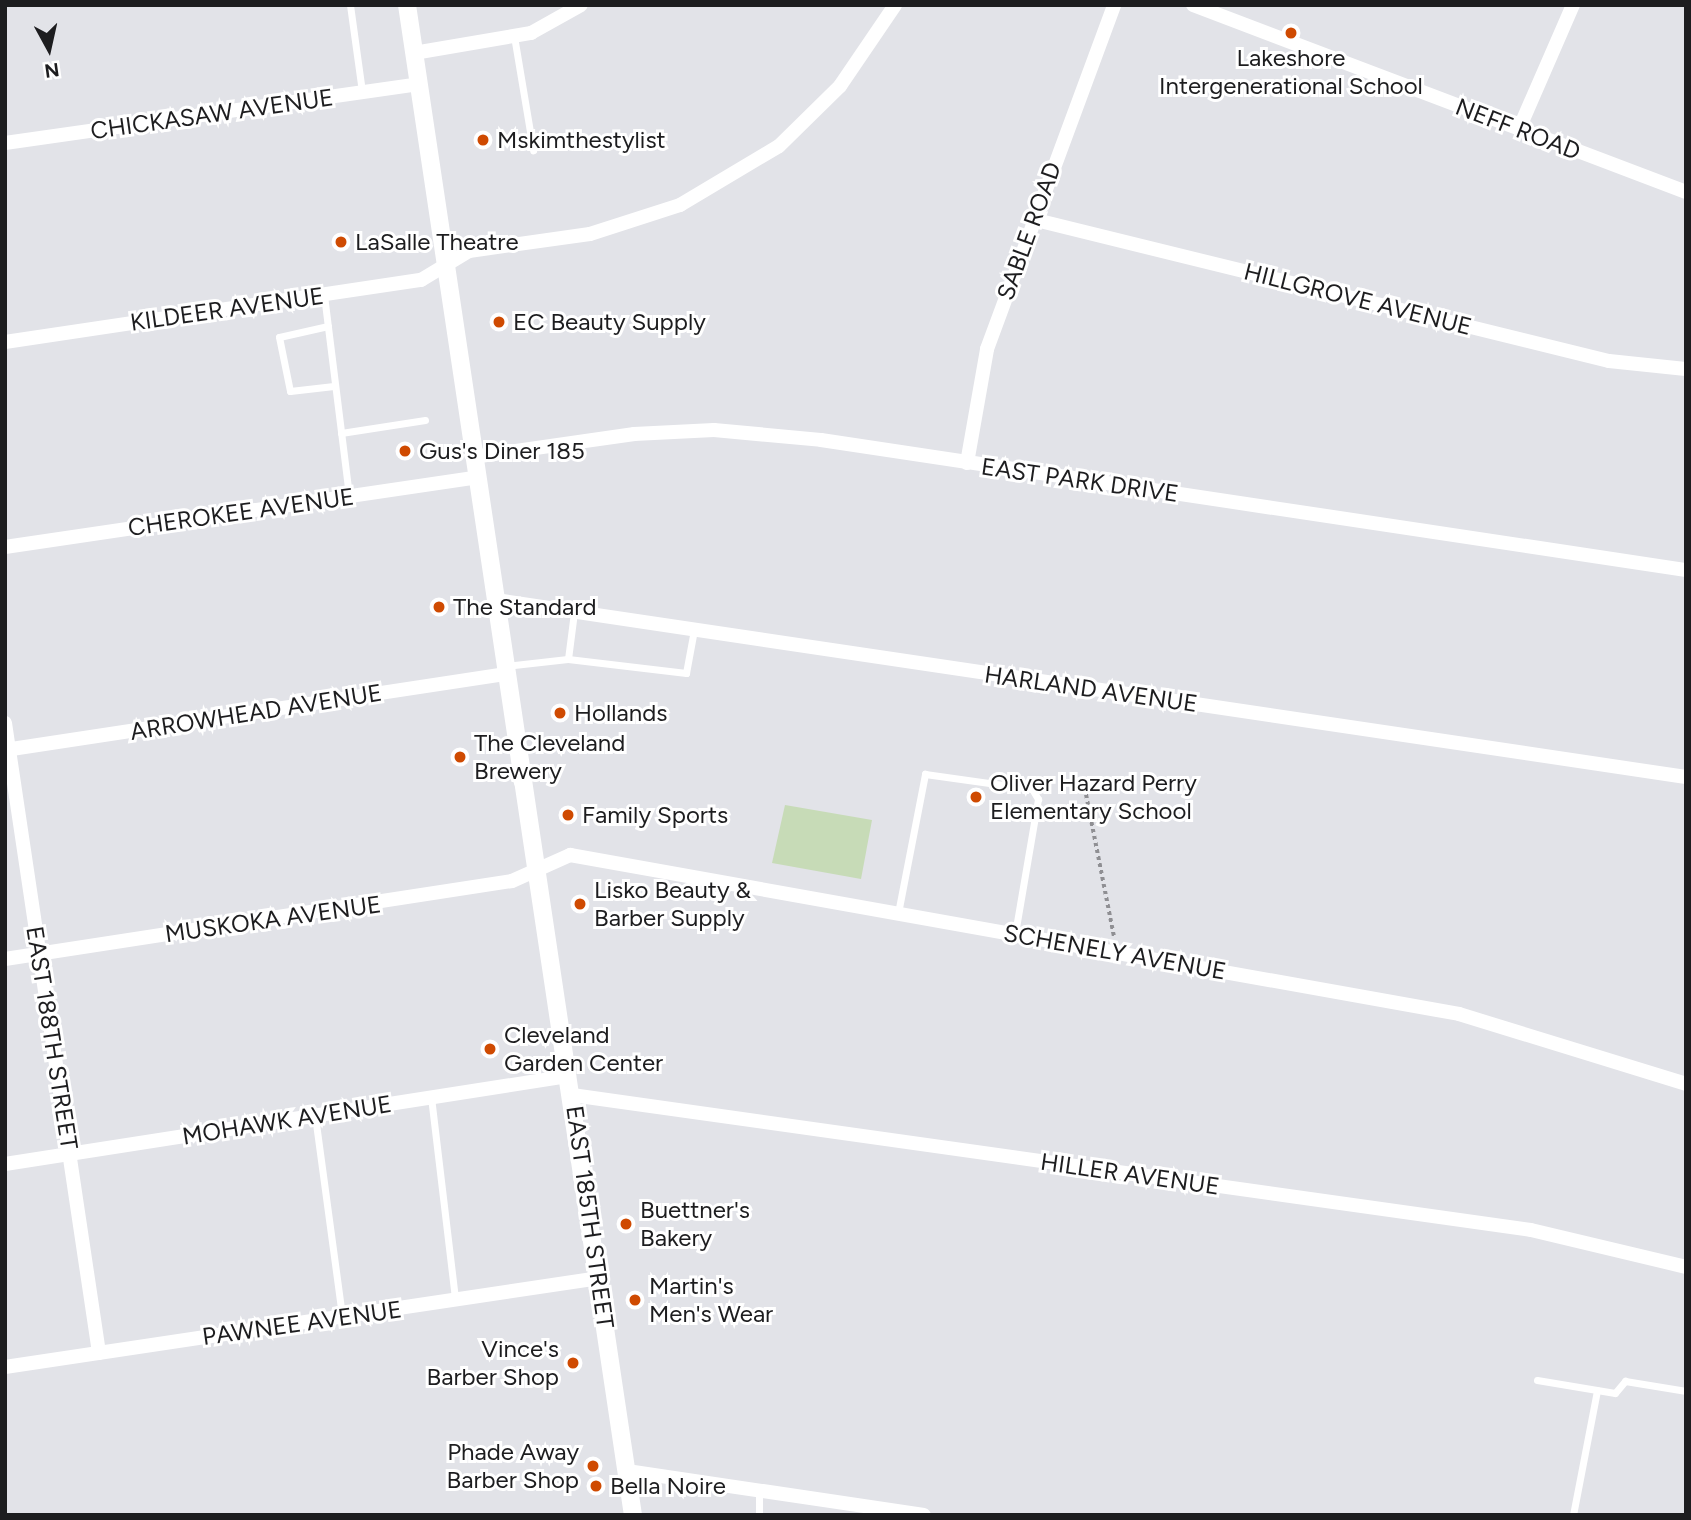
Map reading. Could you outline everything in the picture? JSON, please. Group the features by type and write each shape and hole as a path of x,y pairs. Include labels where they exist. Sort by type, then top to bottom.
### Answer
{"street":[{"name":"EAST 185TH STREET","path":"407,5 473,457 539,870 633,1515"},
{"path":"414,52 514,36 581,5"},
{"name":"KILDEER AVENUE","path":"5,342 421,280 469,251 638,220 740,174 779,146 840,86 895,5"},
{"name":"SABLE ROAD","path":"967,463 987,349 1032,219 1114,5"},
{"name":"NEFF ROAD","path":"1193,5 1226,11 1519,129 1686,192"},
{"path":"1519,129 1573,5"},
{"name":"CHICKASAW AVENUE","path":"5,143 419,84"},
{"name":"HILLGROVE AVENUE","path":"1032,219 1609,361 1686,369"},
{"name":"EAST PARK DRIVE","path":"473,457 634,434 713,430 967,463 1686,570"},
{"name":"CHEROKEE AVENUE","path":"5,547 477,477"},
{"name":"HARLAND AVENUE","path":"496,600 1686,777"},
{"name":"ARROWHEAD AVENUE","path":"7,750 506,670"},
{"name":"EAST 188TH STREET","path":"5,723 99,1353"},
{"name":"SCHENELY AVENUE","path":"539,870 570,855 1459,1014 1686,1084"},
{"name":"MUSKOKA AVENUE","path":"5,959 424,897 512,881 539,870"},
{"name":"MOHAWK AVENUE","path":"5,1164 569,1076"},
{"name":"HILLER AVENUE","path":"572,1095 1531,1230 1686,1267"},
{"name":"PAWNEE AVENUE","path":"5,1367 599,1278"},
{"path":"626,1471 924,1515"}],"lane":[{"path":"350,5 362,92"},
{"path":"514,36 533,150"},
{"path":"324,295 349,496"},
{"path":"328,326 279,337 290,391 334,386"},
{"path":"341,433 425,420"},
{"path":"569,659 574,612"},
{"path":"506,670 569,659 686,673 694,629"},
{"path":"898,913 925,774 1032,789 1038,799 1015,935"},
{"path":"431,1097 455,1300"},
{"path":"316,1115 342,1317"},
{"path":"1537,1380 1615,1393 1625,1381 1686,1391"},
{"path":"1573,1515 1597,1390"},
{"path":"759,1515 760,1491"}],"path":[{"path":"1084,788 1114,936"}],"green space":[{"path":"785,805 872,820 861,879 772,863"}],"place":[{"name":"Lakeshore Intergenerational School","path":"1291,33"},
{"name":"Mskimthestylist","path":"483,140"},
{"name":"LaSalle Theatre","path":"341,242"},
{"name":"EC Beauty Supply","path":"499,322"},
{"name":"Gus's Diner 185","path":"405,451"},
{"name":"The Standard","path":"439,607"},
{"name":"Hollands","path":"560,713"},
{"name":"The Cleveland Brewery","path":"460,757"},
{"name":"Oliver Hazard Perry Elementary School","path":"976,797"},
{"name":"Family Sports","path":"568,815"},
{"name":"Lisko Beauty & Barber Supply","path":"580,904"},
{"name":"Cleveland Garden Center","path":"490,1049"},
{"name":"Buettner's Bakery","path":"626,1224"},
{"name":"Martin's Men's Wear","path":"635,1300"},
{"name":"Vince's Barber Shop","path":"573,1363"},
{"name":"Phade Away Barber Shop","path":"593,1466"},
{"name":"Bella Noire","path":"596,1486"}]}
